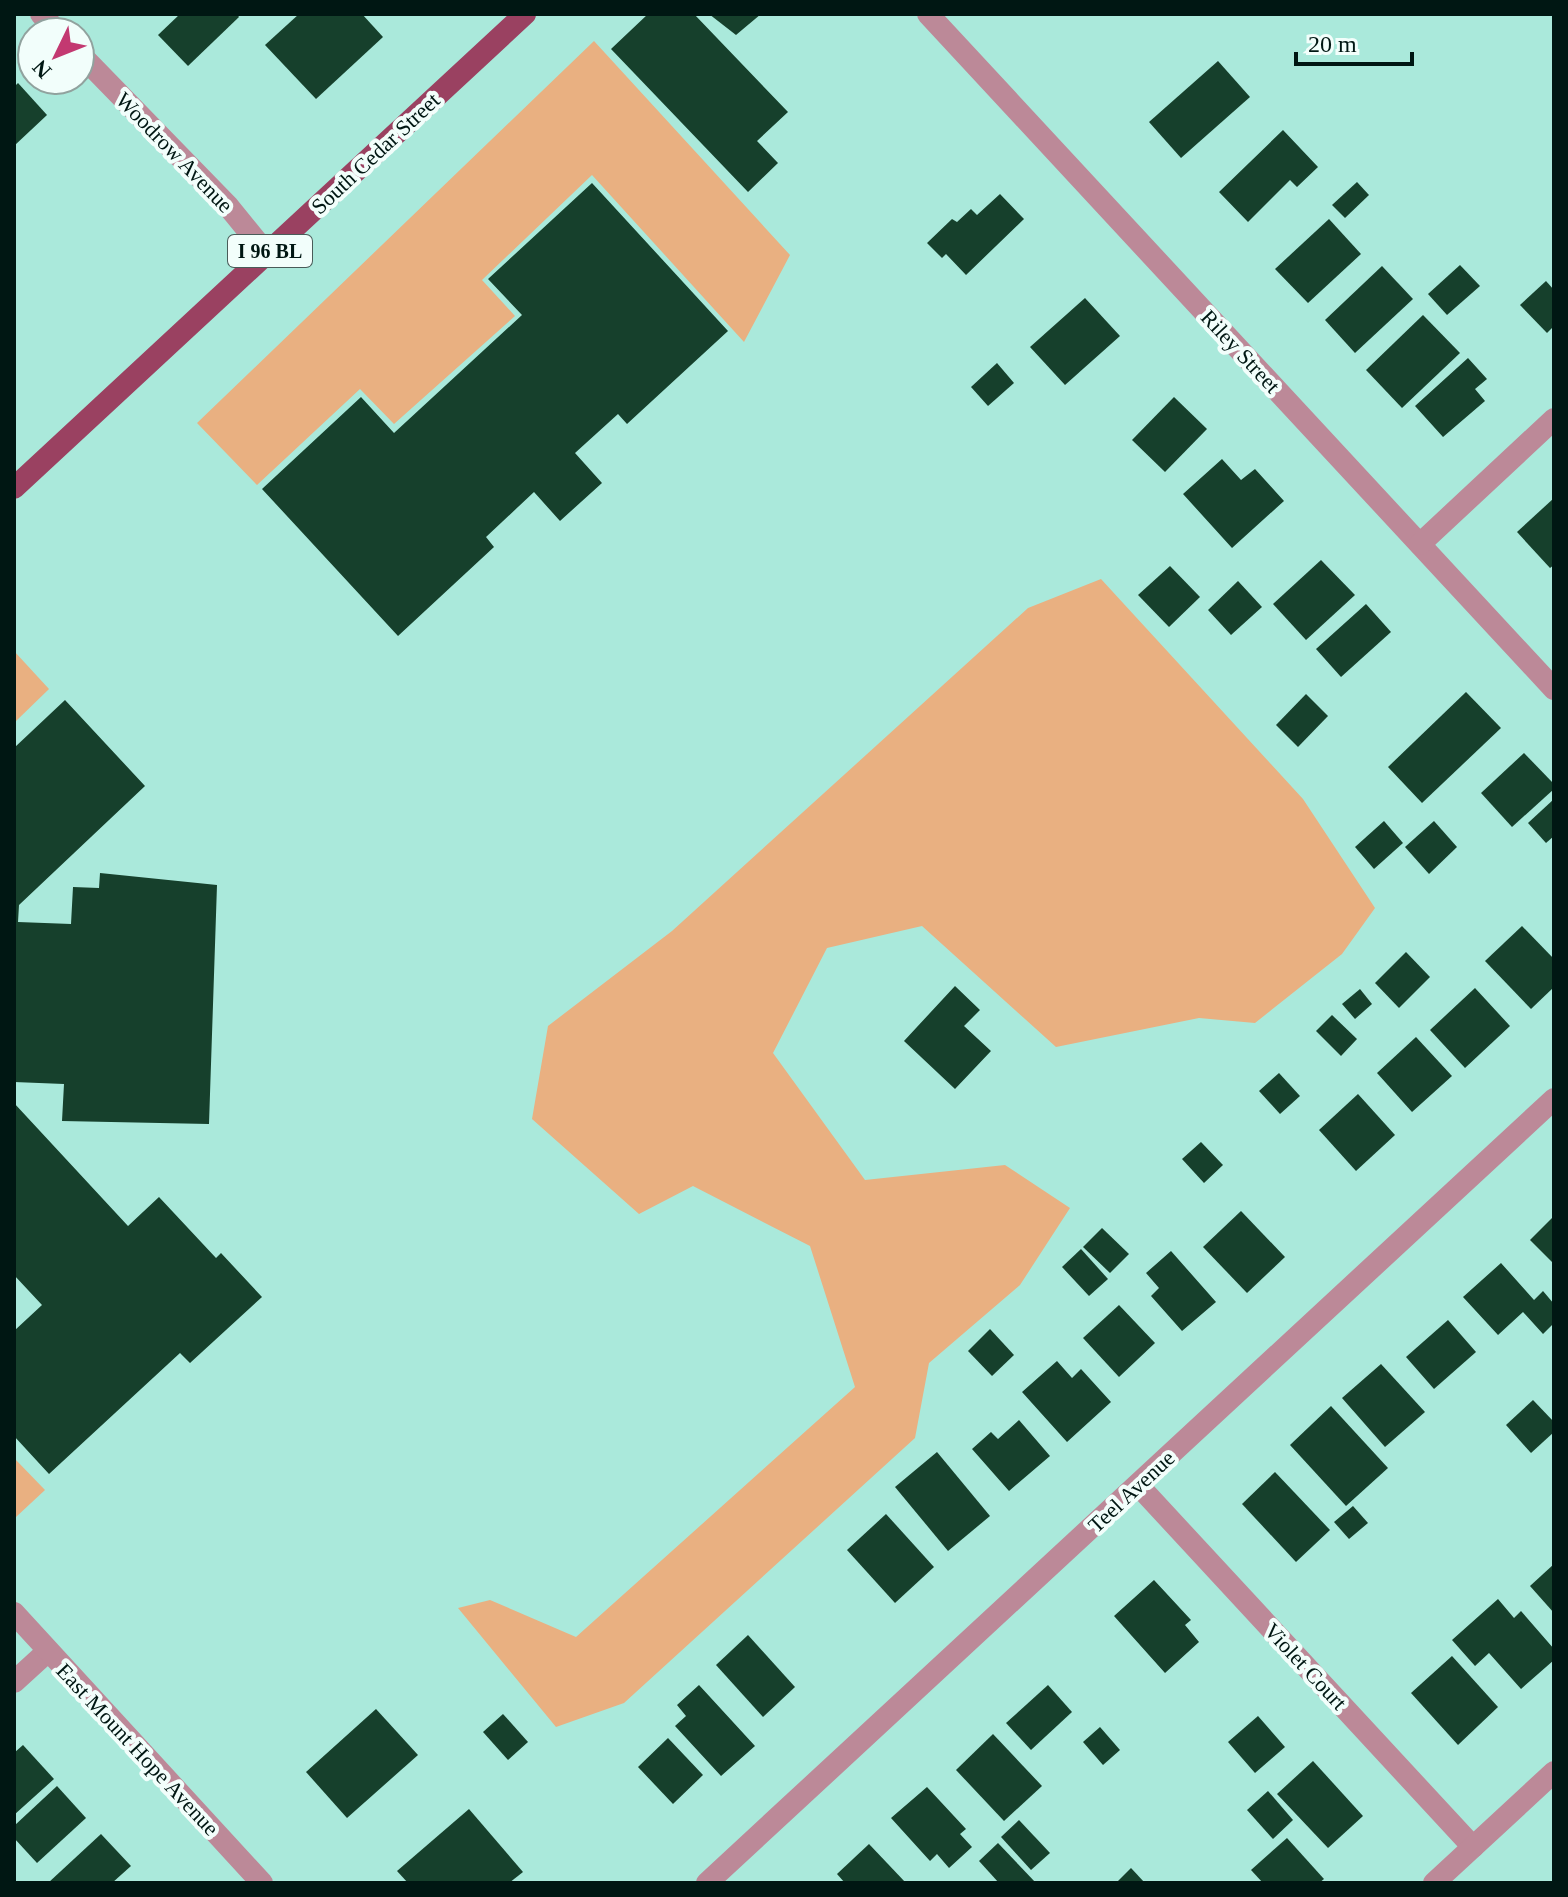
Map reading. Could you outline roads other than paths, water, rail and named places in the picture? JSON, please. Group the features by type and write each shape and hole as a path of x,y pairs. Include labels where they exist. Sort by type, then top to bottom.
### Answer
{"main road":[{"name":"South Cedar Street","path":"14,488 525,14"}],"street":[{"name":"Riley Street","path":"928,14 1554,689"},
{"name":"Woodrow Avenue","path":"96,70 228,206 267,254"},
{"path":"1420,544 1554,419"},
{"name":"Teel Avenue","path":"707,1883 1554,1099"},
{"name":"Violet Court","path":"1138,1485 1473,1847"},
{"name":"East Mount Hope Avenue","path":"14,1613 262,1883"},
{"path":"14,1682 48,1651"},
{"path":"1434,1883 1554,1772"}]}
